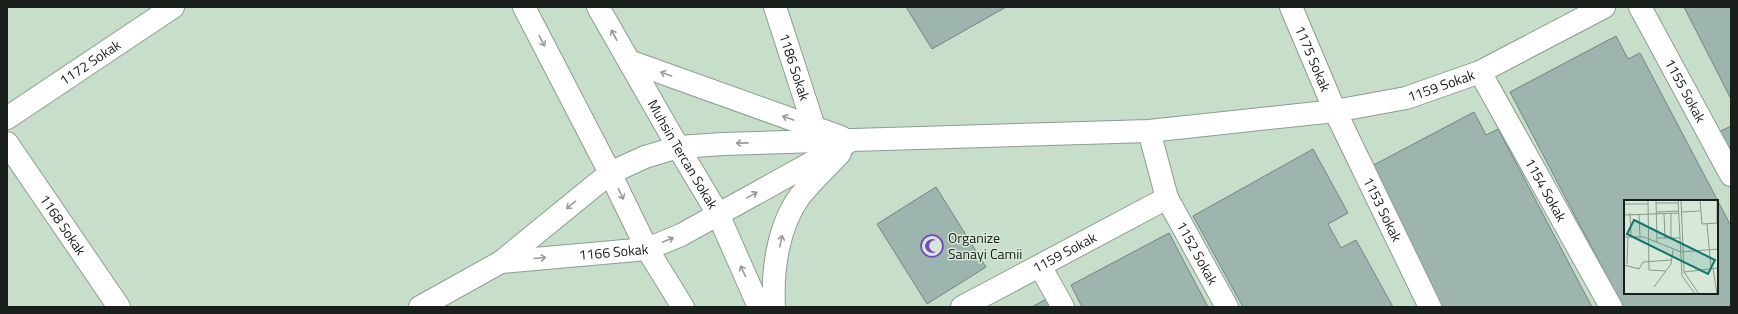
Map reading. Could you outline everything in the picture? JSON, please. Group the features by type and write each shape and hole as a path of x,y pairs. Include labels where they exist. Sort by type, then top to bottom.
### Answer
{"street":[{"name":"1172 Sokak","path":"7,118 173,7"},
{"path":"524,7 610,173 647,249 683,307"},
{"name":"Muhsin Tercan Sokak","path":"598,7 718,214 759,307"},
{"name":"1186 Sokak","path":"775,7 814,127"},
{"name":"1175 Sokak","path":"1291,7 1335,111"},
{"name":"1159 Sokak","path":"851,141 1149,131 1335,111 1406,98 1480,72 1604,7"},
{"name":"1155 Sokak","path":"1640,7 1731,175"},
{"path":"629,61 851,141 800,197 783,227 776,263 774,307"},
{"name":"1154 Sokak","path":"1480,72 1612,307"},
{"name":"1153 Sokak","path":"1335,111 1430,307"},
{"name":"1152 Sokak","path":"1149,131 1167,198 1227,307"},
{"name":"1166 Sokak","path":"501,262 647,249 681,235 851,141"},
{"name":"1166 Sokak","path":"420,307 501,262 610,173 645,157 678,147 723,144 851,141"},
{"name":"1168 Sokak","path":"7,144 119,307"},
{"name":"1159 Sokak","path":"962,307 1167,198"},
{"path":"1040,266 1063,307"}],"shaded area":[{"path":"7,7 1731,7 1731,307 7,307"}],"building":[{"path":"906,7 1006,7 932,49"},
{"path":"1684,7 1731,7 1731,99"},
{"path":"1616,36 1628,59 1640,53 1717,200 1624,200 1624,294 1718,294 1718,201 1731,226 1731,307 1623,307 1510,92"},
{"path":"1474,112 1486,135 1498,129 1592,307 1441,307 1368,168"},
{"path":"1731,126 1731,160 1717,133"},
{"path":"1313,149 1348,213 1328,224 1341,248 1356,240 1393,307 1243,307 1193,216"},
{"name":"Organize Sanayi Camii","path":"936,187 986,267 927,304 877,224"},
{"path":"1169,233 1208,307 1082,307 1071,285"},
{"path":"1048,298 1052,307 1032,307"}],"place":[{"name":"Organize Sanayi Camii","path":"932,246"}]}
